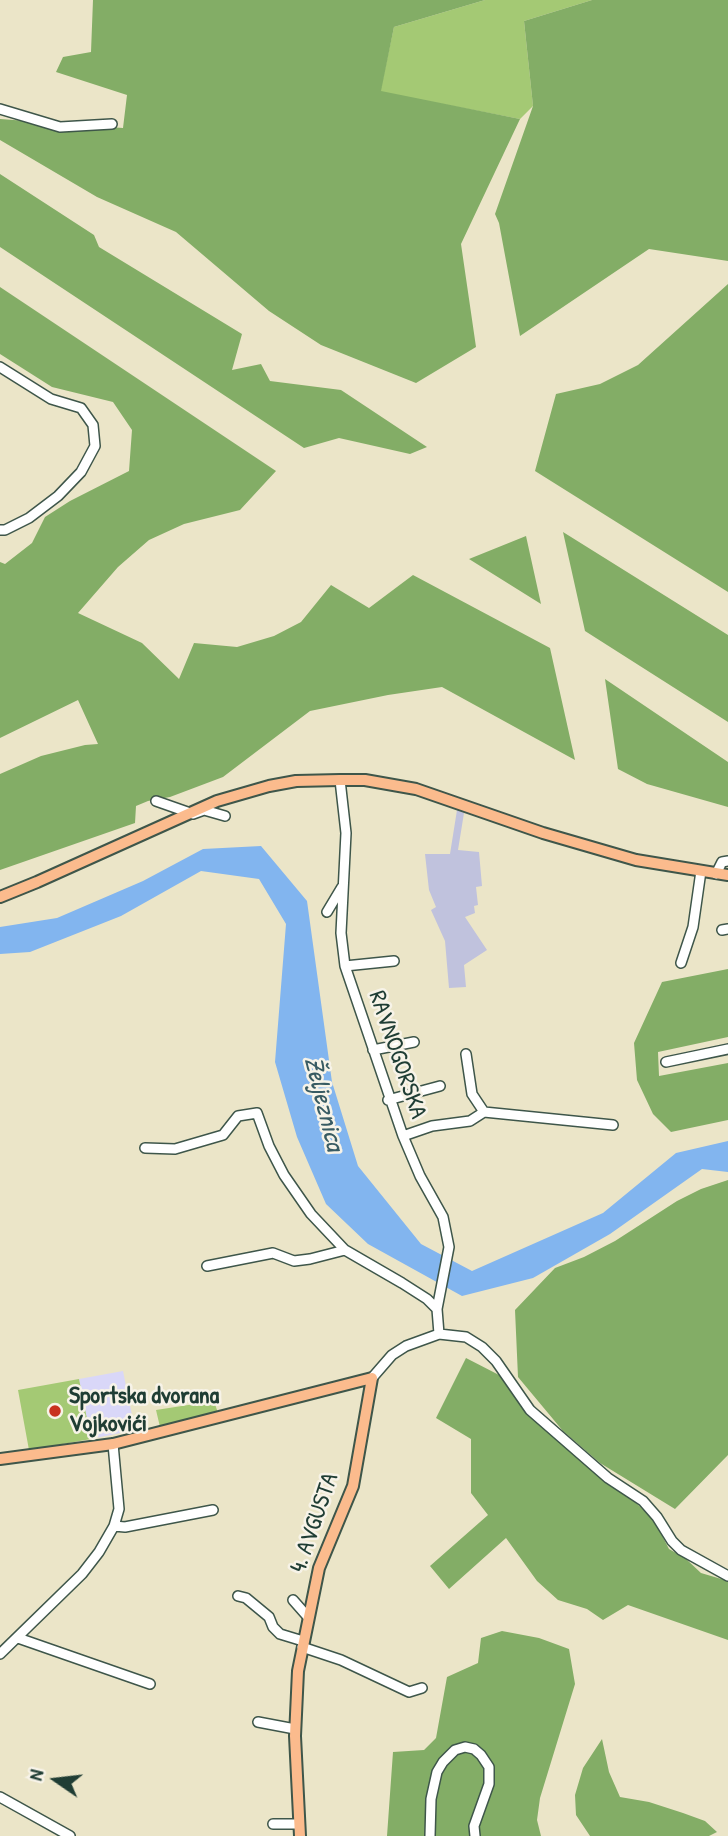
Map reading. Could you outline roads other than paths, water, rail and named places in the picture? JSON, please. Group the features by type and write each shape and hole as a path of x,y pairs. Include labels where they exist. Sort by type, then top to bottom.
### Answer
{"main road":[{"path":"0,897 50,877 188,812 241,793 296,781 365,780 416,789 543,833 636,860 722,875"},
{"path":"0,1459 113,1444 372,1378"},
{"name":"4. AVGUSTA","path":"299,1830 295,1703 303,1644 319,1568 353,1486 372,1378"}],"street":[{"path":"0,109 60,127 112,124"},
{"path":"0,367 51,400 81,408 93,425 95,446 81,472 58,496 29,518 0,530"},
{"name":"RAVNOGORSKA","path":"340,780 346,833 341,933 345,967 388,1100 419,1176 443,1217 449,1247 438,1305 439,1334"},
{"path":"156,801 193,814 204,810 225,816"},
{"path":"722,875 722,862 728,861"},
{"path":"681,963 693,927 701,871"},
{"path":"327,912 343,885"},
{"path":"345,967 394,961"},
{"path":"373,1050 414,1042"},
{"path":"666,1062 728,1049"},
{"path":"466,1054 472,1094 484,1112"},
{"path":"388,1100 440,1086"},
{"path":"403,1136 432,1126 470,1121 484,1112 613,1125"},
{"path":"145,1148 175,1149 223,1135 238,1115 257,1113 269,1146 284,1175 311,1214 345,1250 438,1305"},
{"path":"207,1266 273,1253 294,1261 345,1250"},
{"path":"372,1378 392,1356 406,1346 439,1334 466,1337 482,1347 496,1361 530,1410 608,1478 643,1501 681,1550 728,1576"},
{"path":"0,1654 82,1574 114,1526 119,1510 113,1444"},
{"path":"114,1526 125,1527 213,1510"},
{"path":"238,1596 246,1598 269,1617 280,1634 409,1692 422,1688"},
{"path":"293,1600 308,1617"},
{"path":"18,1638 150,1684"},
{"path":"341,1660 351,1671"},
{"path":"258,1722 295,1729"},
{"path":"430,1836 431,1799 437,1772 455,1749 465,1748 474,1749 489,1767 489,1784 474,1826 475,1836"},
{"path":"0,1797 70,1836"},
{"path":"273,1824 299,1830"}],"water":[{"name":"Željeznica","path":"261,846 307,901 332,1082 358,1166 421,1244 472,1271 603,1213 676,1153 728,1141 728,1172 702,1169 610,1234 533,1278 462,1296 368,1244 326,1204 297,1137 275,1062 286,924 259,879 201,871 121,916 30,952 0,954 0,927 57,918 143,881 203,849"}],"place":[{"name":"Sportska dvorana Vojkovići","path":"55,1411"}]}
